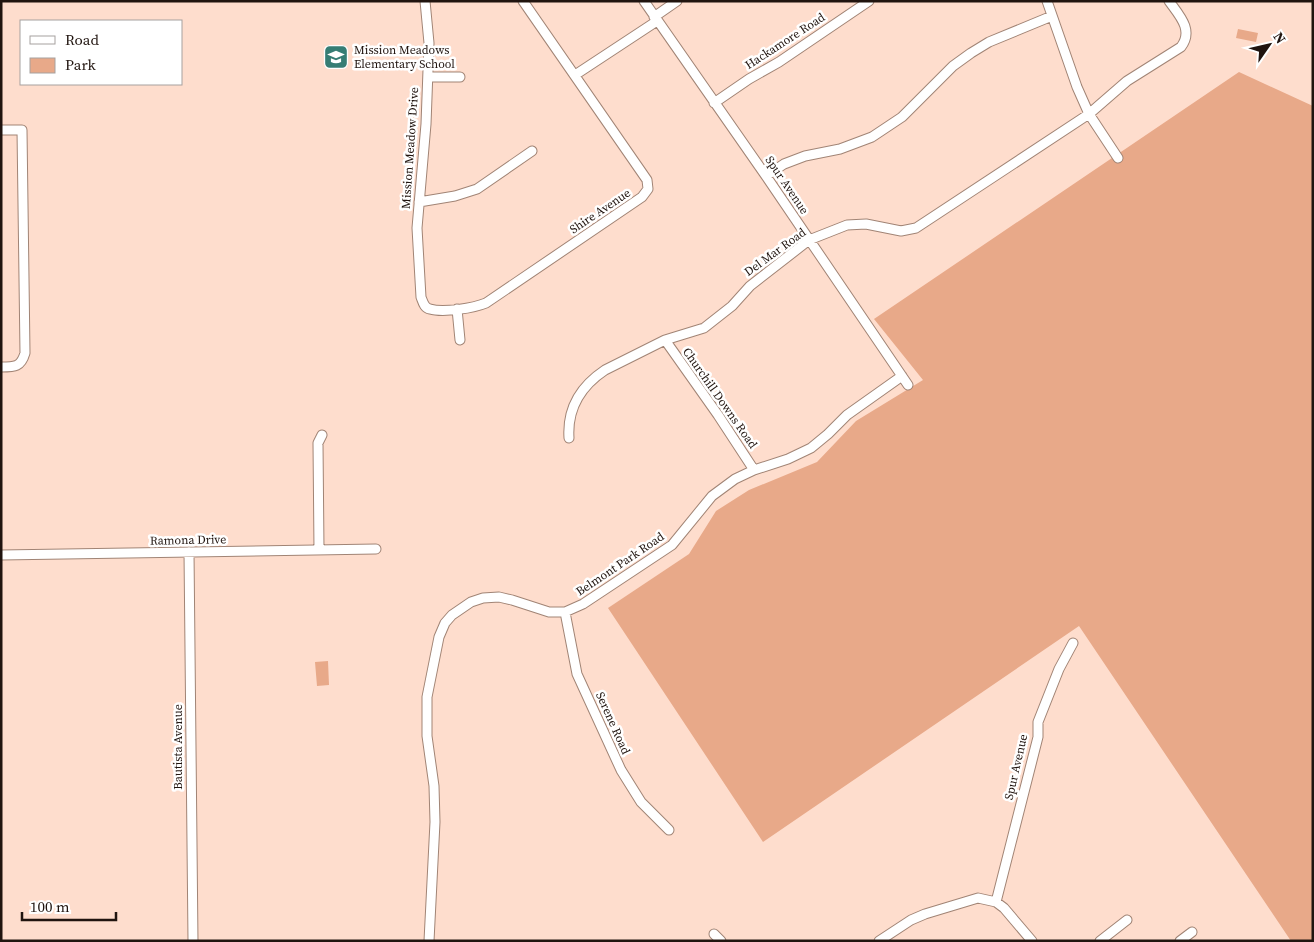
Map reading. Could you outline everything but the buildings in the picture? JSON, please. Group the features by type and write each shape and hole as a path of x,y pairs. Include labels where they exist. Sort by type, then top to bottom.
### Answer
{"street":[{"name":"Mission Meadow Drive","path":"421,297 417,228 428,77 429,43 425,1"},
{"name":"Shire Avenue","path":"421,297 424,306 430,310 476,307 486,303 642,197 648,189 647,180 523,1"},
{"name":"Spur Avenue","path":"644,1 908,385"},
{"path":"575,75 656,19 677,1"},
{"name":"Hackamore Road","path":"714,103 869,1"},
{"path":"1047,1 1077,87 1089,114 1118,158"},
{"name":"Del Mar Road","path":"569,438 568,423 572,408 588,383 605,370 665,340 704,328 732,306 750,286 809,240 847,225 866,224 901,231 916,228 1089,114 1127,81 1181,47 1185,42 1187,33 1185,24 1169,1"},
{"path":"766,176 784,164 805,156 840,149 872,137 902,116 953,66 971,53 989,42 1052,16"},
{"path":"428,77 460,77"},
{"path":"1,130 22,130 25,353 23,361 18,366 1,367"},
{"path":"419,202 455,196 477,189 532,151"},
{"path":"457,309 460,340"},
{"name":"Churchill Downs Road","path":"665,340 754,470"},
{"name":"Belmont Park Road","path":"565,612 584,604 672,544 712,496 735,479 754,470 788,459 810,448 828,434 847,415 902,376"},
{"path":"319,550 318,443 322,434"},
{"name":"Ramona Drive","path":"1,555 376,549"},
{"name":"Bautista Avenue","path":"189,552 193,941"},
{"path":"429,941 434,786 427,736 427,697 439,637 445,623 452,615 470,602 483,598 499,597 549,612 565,612"},
{"name":"Serene Road","path":"565,612 577,674 621,770 641,802 669,830"},
{"name":"Spur Avenue","path":"996,902 1038,738 1038,722 1059,669 1073,644"},
{"path":"879,941 911,920 978,898 996,902 1004,908 1032,941"},
{"path":"1100,941 1127,920"},
{"path":"1180,941 1192,932"},
{"path":"714,934 721,941"}],"green space":[{"path":"1238,29 1258,33 1256,42 1236,38"},
{"path":"1239,72 1313,106 1313,941 1291,941 1079,626 763,842 608,608 689,554 716,511 749,490 817,462 856,421 923,380 874,319"},
{"path":"328,661 329,685 317,686 315,662"}],"place":[{"name":"Mission Meadows Elementary School","path":"336,57"}]}
